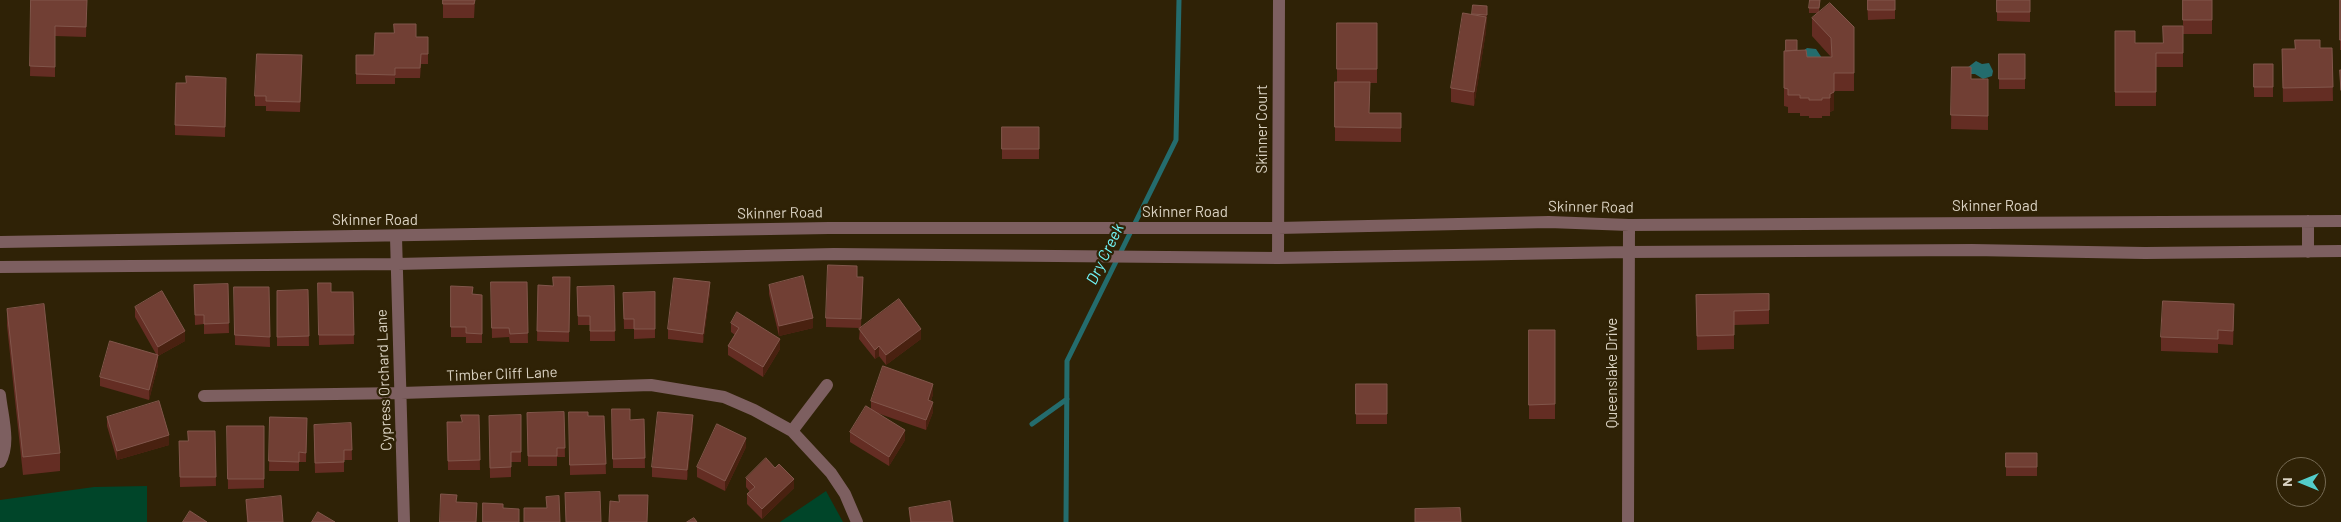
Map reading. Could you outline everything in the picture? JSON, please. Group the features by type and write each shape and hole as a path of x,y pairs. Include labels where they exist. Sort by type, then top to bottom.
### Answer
{"street":[{"name":"Skinner Court","path":"1278,0 1278,258"},
{"path":"2308,221 2308,252"},
{"name":"Skinner Road","path":"0,242 100,238 396,237 829,228 1278,228 1549,222 1629,225 2341,221"},
{"name":"Queenslake Drive","path":"1628,522 1629,225"},
{"name":"Cypress Orchard Lane","path":"396,237 404,522"},
{"path":"0,267 397,264 834,254 1094,258 1278,258 1628,252 1972,250 2145,253 2341,251"},
{"name":"Timber Cliff Lane","path":"204,396 401,393 651,385 724,397 754,410 792,431 832,473 845,494 858,522"},
{"path":"792,431 827,385"},
{"path":"0,395 5,437 4,455 0,462"}],"green space":[{"path":"147,486 147,522 0,522 0,500 94,487"},
{"path":"826,491 843,522 780,522"}],"water":[{"path":"1807,48 1816,49 1824,61 1810,65 1802,52"},
{"path":"1976,61 1982,64 1989,63 1993,71 1992,76 1983,79 1975,74 1970,74 1967,68"}],"building":[{"path":"31,0 87,0 86,27 55,26 55,67 30,66"},
{"path":"443,0 475,0 474,4 443,4"},
{"path":"1810,0 1820,0 1819,8 1809,8"},
{"path":"1868,0 1895,0 1895,10 1868,10"},
{"path":"1997,0 2030,0 2030,12 1997,12"},
{"path":"2183,0 2212,0 2212,20 2183,20"},
{"path":"2341,0 2341,40 2340,40"},
{"path":"1830,3 1854,27 1854,73 1834,73 1834,92 1830,94 1830,98 1809,100 1809,98 1800,98 1800,95 1788,95 1788,89 1784,88 1784,51 1806,50 1807,57 1832,57 1831,38 1812,18"},
{"path":"1473,5 1487,6 1487,15 1472,14"},
{"path":"1463,13 1486,17 1474,92 1451,88"},
{"path":"1337,23 1377,23 1377,69 1337,69"},
{"path":"394,24 416,24 416,37 428,37 428,54 421,54 420,68 395,68 395,75 356,74 356,55 374,55 375,33 394,33"},
{"path":"2163,26 2183,26 2183,53 2156,53 2156,92 2115,92 2115,31 2135,31 2135,43 2163,43"},
{"path":"1786,40 1797,40 1797,50 1786,51"},
{"path":"2295,40 2320,40 2320,48 2332,48 2333,87 2283,88 2282,49 2295,49"},
{"path":"257,54 302,55 300,102 266,101 266,96 255,96"},
{"path":"1999,54 2025,54 2025,79 1999,79"},
{"path":"2254,64 2273,64 2273,87 2254,87"},
{"path":"1952,67 1971,67 1971,79 1988,79 1988,116 1951,115"},
{"path":"186,76 226,78 225,127 175,125 176,83 186,83"},
{"path":"1335,82 1370,82 1369,113 1401,113 1401,128 1335,127"},
{"path":"1002,127 1039,127 1039,149 1002,149"},
{"path":"828,265 857,266 857,277 863,277 861,319 826,318"},
{"path":"803,276 813,318 779,326 769,285"},
{"path":"553,277 570,277 569,332 537,331 538,285 553,286"},
{"path":"674,278 710,282 703,334 668,329"},
{"path":"491,282 527,282 528,333 510,334 509,328 492,328"},
{"path":"318,283 331,283 331,292 353,292 354,335 319,335"},
{"path":"228,284 229,323 204,324 204,315 195,315 194,285"},
{"path":"451,286 473,287 472,294 482,295 482,334 466,333 466,327 451,327"},
{"path":"614,286 615,331 590,331 590,316 578,316 577,287"},
{"path":"234,287 269,287 270,337 235,335"},
{"path":"308,290 309,336 277,337 277,291"},
{"path":"162,291 185,331 158,347 135,307"},
{"path":"655,292 655,329 634,329 634,319 624,319 623,293"},
{"path":"1769,294 1769,310 1734,311 1734,335 1697,336 1696,295"},
{"path":"899,299 921,329 886,355 879,346 875,350 859,329"},
{"path":"2163,301 2234,304 2233,331 2218,330 2218,339 2161,337"},
{"path":"44,304 60,453 23,457 7,309"},
{"path":"737,312 780,339 763,367 728,346 739,328 731,323"},
{"path":"1529,330 1555,330 1555,404 1529,405"},
{"path":"110,341 158,355 149,390 100,377"},
{"path":"883,366 933,384 928,400 933,402 926,420 871,401"},
{"path":"1356,384 1387,384 1387,414 1356,414"},
{"path":"159,401 169,435 117,451 107,417"},
{"path":"866,406 905,430 889,457 850,432"},
{"path":"612,409 630,409 630,420 644,419 645,458 613,459"},
{"path":"564,412 565,448 557,448 557,456 528,456 527,413"},
{"path":"569,412 588,412 588,416 604,416 606,464 570,465"},
{"path":"658,412 693,415 687,470 652,467"},
{"path":"461,415 479,415 480,460 448,461 447,422 462,422"},
{"path":"521,415 521,452 511,452 511,467 490,468 489,416"},
{"path":"270,417 307,418 306,453 299,452 299,462 269,461"},
{"path":"351,423 352,450 344,450 344,462 315,463 314,425"},
{"path":"717,424 746,438 725,481 697,467"},
{"path":"227,426 264,426 264,479 228,479"},
{"path":"188,431 215,431 216,477 180,477 179,441 188,441"},
{"path":"2006,453 2037,453 2037,467 2006,467"},
{"path":"766,458 775,468 779,464 794,479 762,509 747,494 755,487 746,478"},
{"path":"600,492 601,522 566,522 565,493"},
{"path":"441,494 457,495 456,502 477,503 476,522 440,522"},
{"path":"619,495 648,495 647,522 609,522 610,501 619,502"},
{"path":"281,496 283,522 248,522 246,500"},
{"path":"559,496 560,522 524,522 524,508 547,508 546,497"},
{"path":"950,501 953,522 911,522 909,508"},
{"path":"483,503 503,504 503,508 519,509 519,522 483,522"},
{"path":"1460,508 1461,522 1415,522 1415,509"},
{"path":"190,511 207,522 183,522"},
{"path":"318,512 335,522 312,522"},
{"path":"694,518 697,522 687,522"}],"waterway":[{"name":"Dry Creek","path":"1066,522 1067,361 1176,140 1179,0"},
{"path":"1032,424 1067,399"}]}
